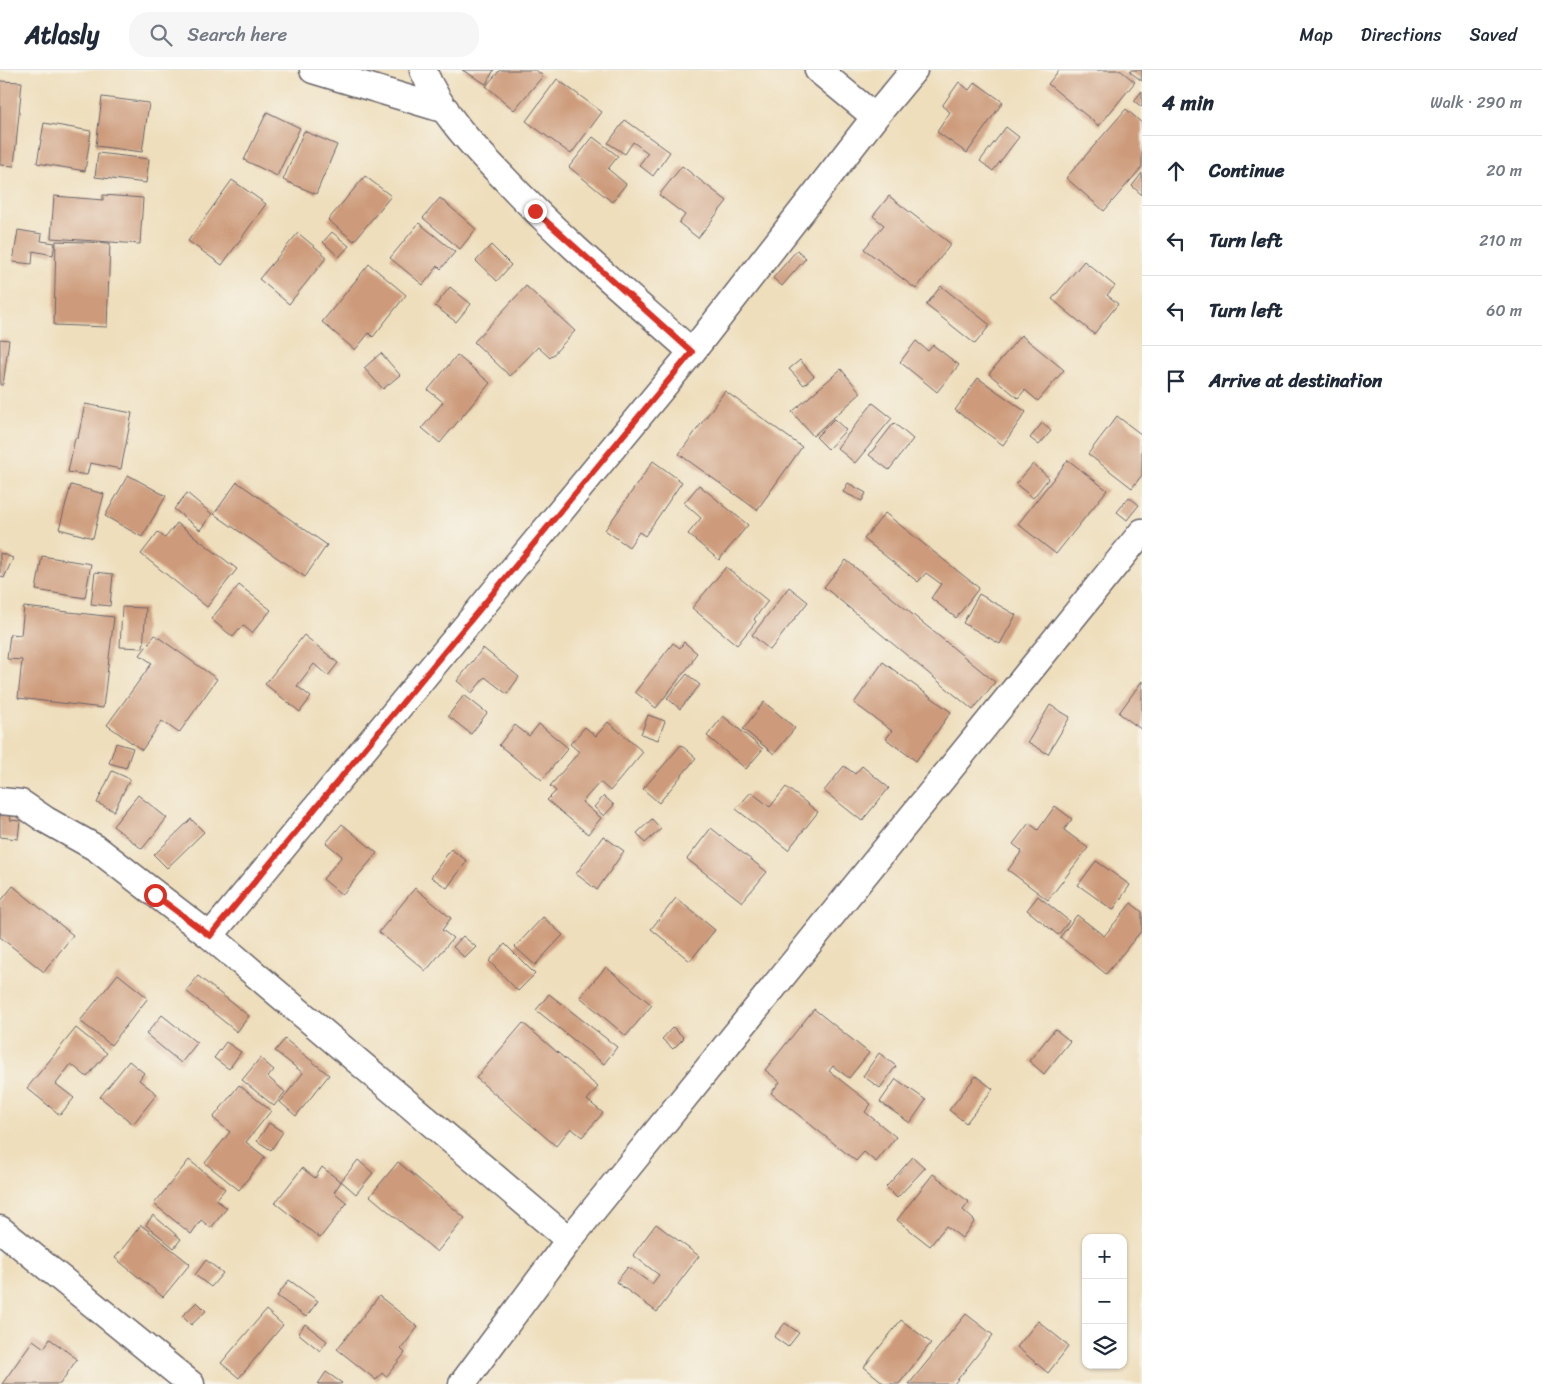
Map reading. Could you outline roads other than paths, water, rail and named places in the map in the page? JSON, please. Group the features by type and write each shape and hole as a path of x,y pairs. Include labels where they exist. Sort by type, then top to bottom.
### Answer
{"street":[{"path":"313,70 446,110"},
{"path":"423,70 430,87 463,136 535,211 692,352"},
{"path":"818,70 875,117"},
{"path":"210,936 692,352 875,117 914,70"},
{"path":"462,1384 569,1240 1142,532"},
{"path":"0,801 21,803 46,820 96,848 210,936 569,1240"},
{"path":"0,1229 191,1384"}]}
